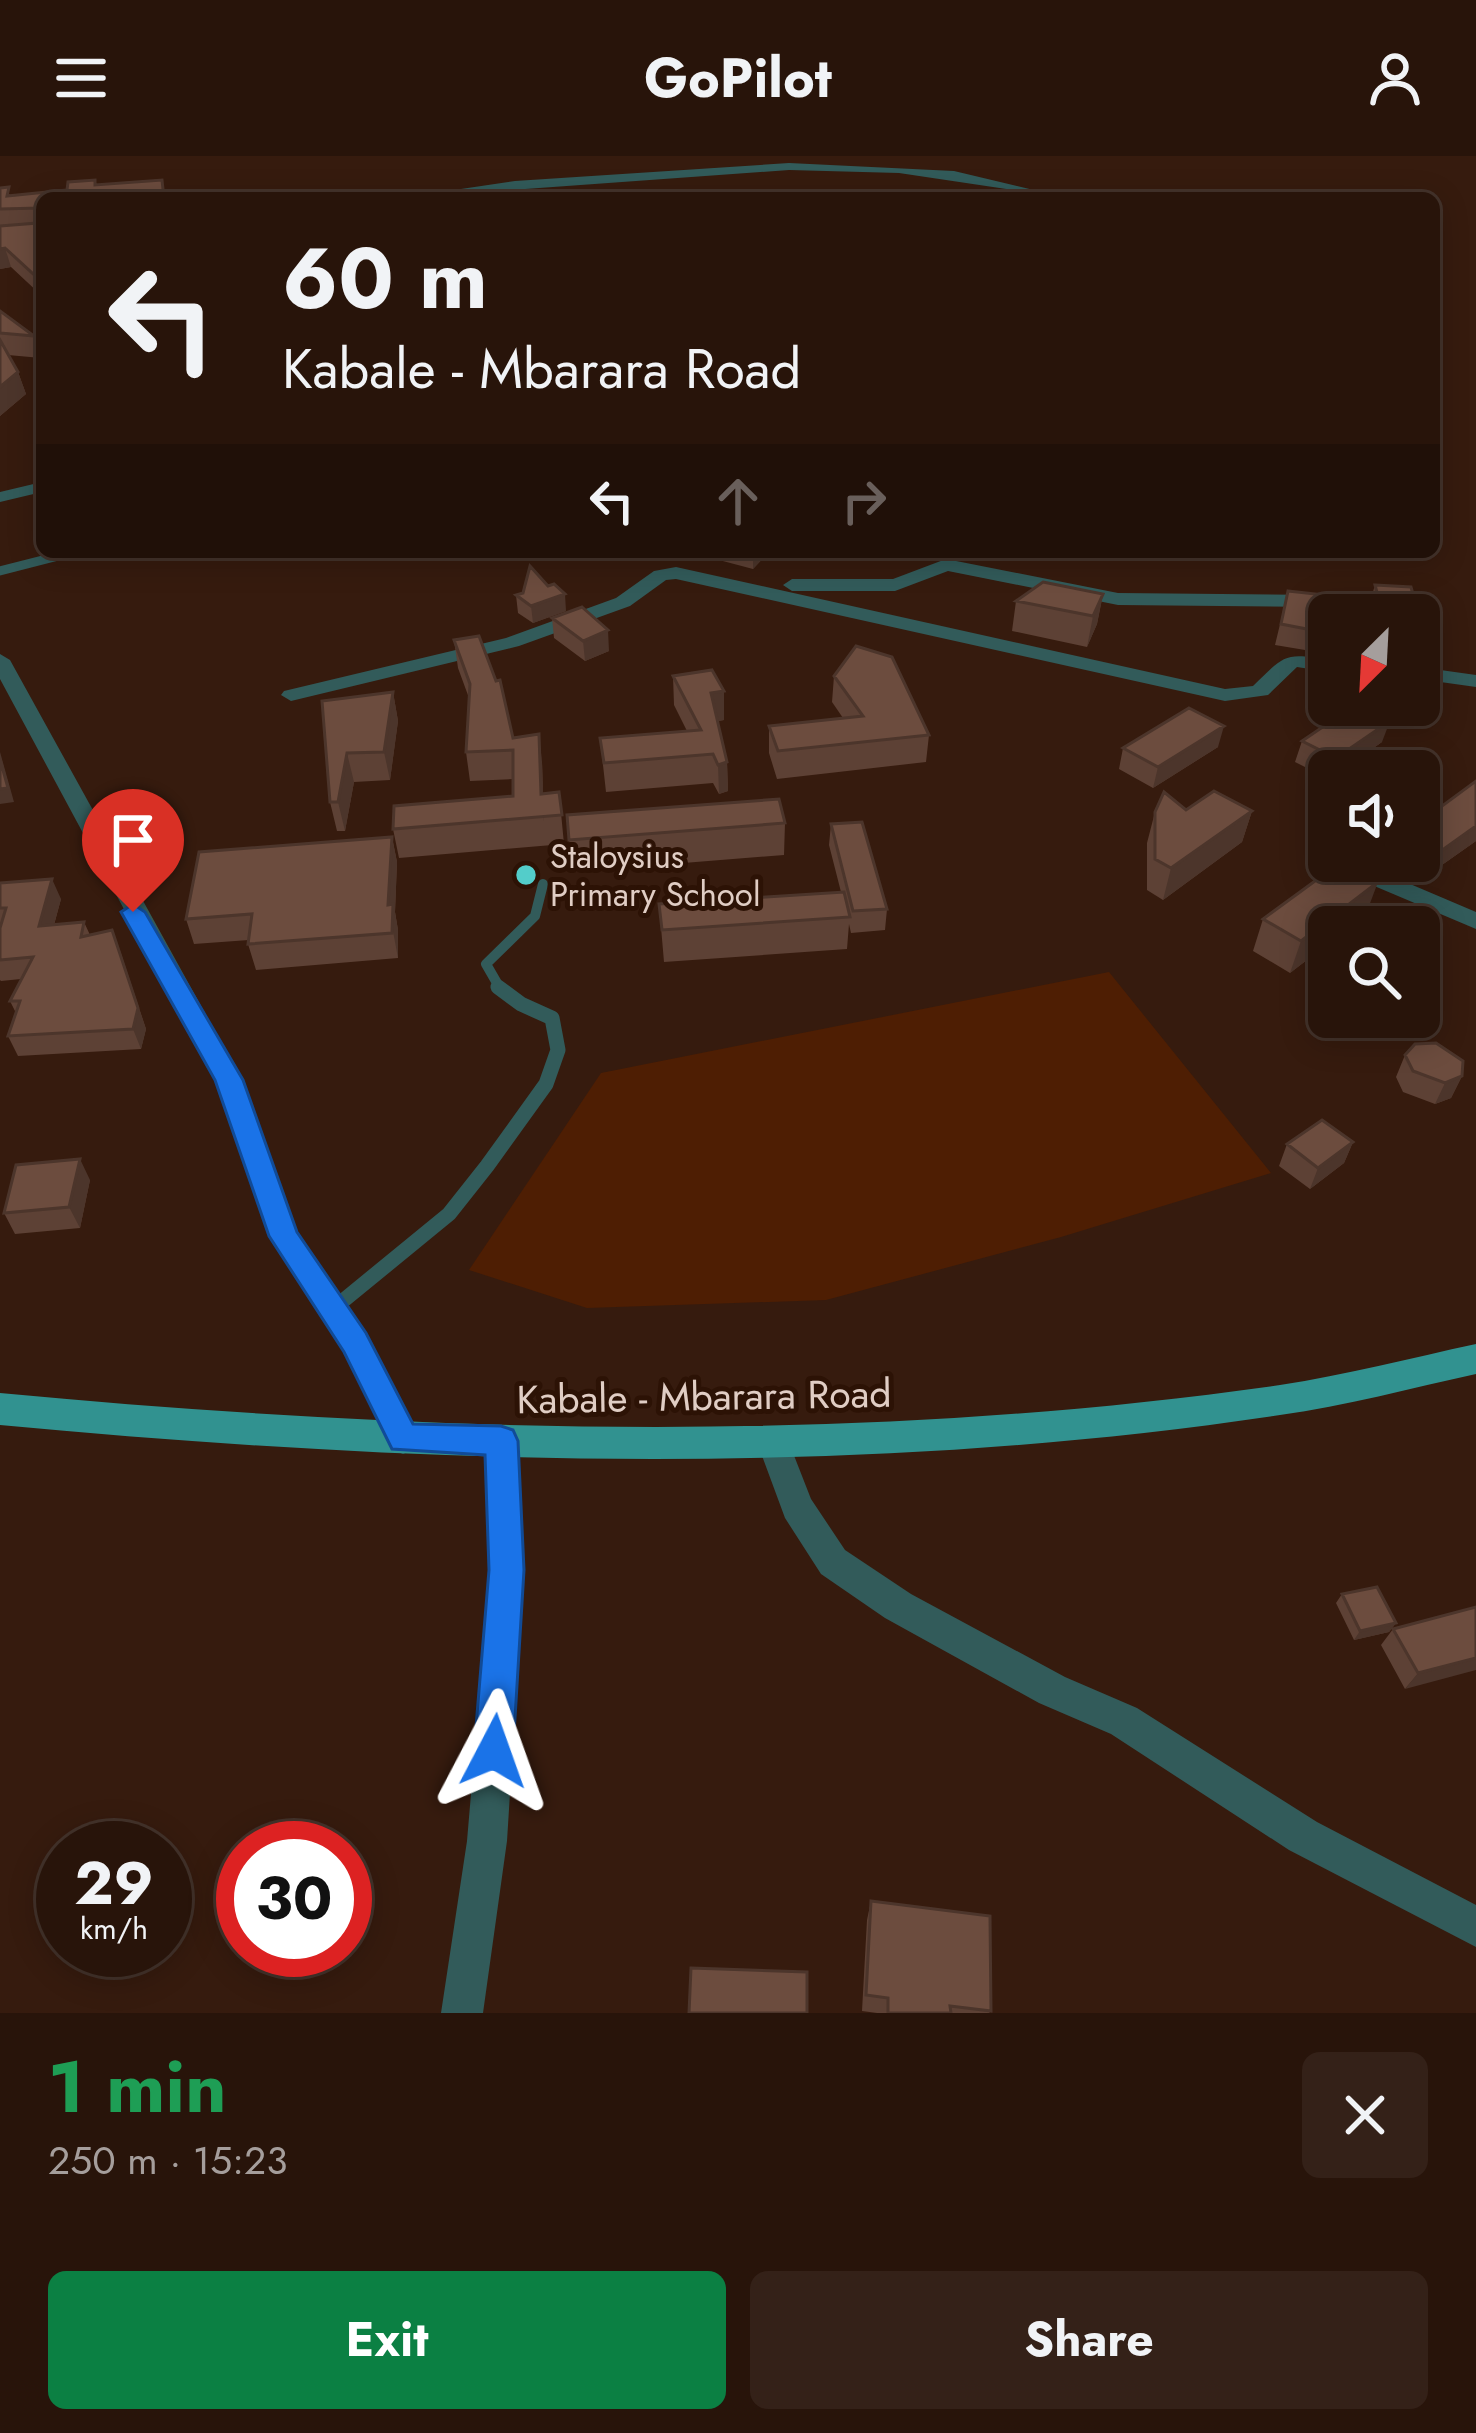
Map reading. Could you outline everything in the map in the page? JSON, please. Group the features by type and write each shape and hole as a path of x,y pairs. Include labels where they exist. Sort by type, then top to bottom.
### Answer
{"main road":[{"name":"Kabale - Mbarara Road","path":"0,1409 403,1439 774,1445 1064,1425 1282,1400 1476,1359"}],"street":[{"path":"466,192 674,171 868,166 1036,192"},
{"path":"0,497 36,488"},
{"path":"695,558 727,572 805,587 895,585 946,565 1118,599 1308,602"},
{"path":"291,695 512,642 623,602 661,575 676,573 1226,695 1255,696 1270,687 1276,670 1293,660 1308,662"},
{"path":"0,660 229,1080 284,1236 333,1309 403,1439"},
{"path":"1440,676 1476,681"},
{"path":"1385,882 1476,921"},
{"path":"462,2013 487,1841 503,1616 501,1441"},
{"path":"774,1445 797,1507 832,1562 898,1606 1052,1690 1124,1721 1303,1836 1476,1927"}],"lane":[{"path":"0,571 51,558"},
{"path":"333,1309 449,1214 546,1084 558,1049 552,1018 520,1006 489,980 486,964 535,916 543,884"}],"shaded area":[{"path":"1109,972 1271,1173 1061,1237 826,1300 587,1308 469,1270 601,1073"}],"building":[{"path":"162,180 163,192 47,192 67,190 68,182"},
{"path":"9,187 7,196 36,193 36,208 0,209 0,188"},
{"path":"36,223 36,276 5,248 0,249 0,226"},
{"path":"0,311 34,336 0,333"},
{"path":"0,340 18,372 0,387"},
{"path":"530,566 548,586 554,584 565,594 531,606 516,595 523,593"},
{"path":"1043,582 1103,594 1093,616 1016,601"},
{"path":"1375,585 1411,587 1413,594 1377,594"},
{"path":"1288,591 1316,594 1308,594 1308,629 1281,624"},
{"path":"582,607 608,630 583,641 552,618"},
{"path":"479,636 496,681 500,680 513,738 539,734 541,794 559,792 562,815 393,829 394,806 513,796 513,750 466,752 470,684 454,640"},
{"path":"856,646 892,657 929,735 778,751 769,726 863,716 834,676"},
{"path":"712,670 724,691 711,693 727,762 718,765 713,754 604,763 600,738 701,730 673,676"},
{"path":"393,692 384,752 347,753 338,802 330,802 322,701"},
{"path":"1189,708 1224,726 1158,767 1123,748"},
{"path":"1324,726 1383,726 1348,750 1320,750 1302,741"},
{"path":"0,759 8,788 0,789"},
{"path":"1476,781 1476,826 1441,851 1440,808"},
{"path":"1214,791 1252,811 1171,868 1155,859 1155,812 1164,792 1186,810"},
{"path":"779,799 785,823 569,840 567,815"},
{"path":"862,822 887,909 853,911 831,824"},
{"path":"392,837 388,905 393,904 392,933 248,944 252,914 186,919 199,852"},
{"path":"52,879 39,926 84,922 81,937 112,930 138,1008 133,1029 8,1036 20,1001 10,1001 33,957 0,960 0,928 6,908 0,908 0,883"},
{"path":"1314,882 1378,882 1347,906 1308,906 1308,936 1301,941 1263,919"},
{"path":"844,892 850,917 662,930 659,904"},
{"path":"1436,1043 1463,1061 1462,1076 1445,1083 1413,1071 1405,1055 1415,1044"},
{"path":"1322,1120 1353,1142 1318,1168 1287,1144"},
{"path":"80,1159 69,1207 4,1213 16,1165"},
{"path":"1377,1587 1396,1623 1360,1631 1342,1594"},
{"path":"1476,1607 1476,1658 1418,1673 1393,1629"},
{"path":"871,1901 990,1916 991,2011 950,2006 951,2013 888,2013 888,1998 866,1995"},
{"path":"691,1968 807,1972 807,2013 689,2013"}],"place":[{"name":"Staloysius Primary School","path":"526,875"}],"route":[{"path":"133,912 229,1080 284,1236 355,1343 403,1439 501,1441 506,1570 494,1751"}]}
